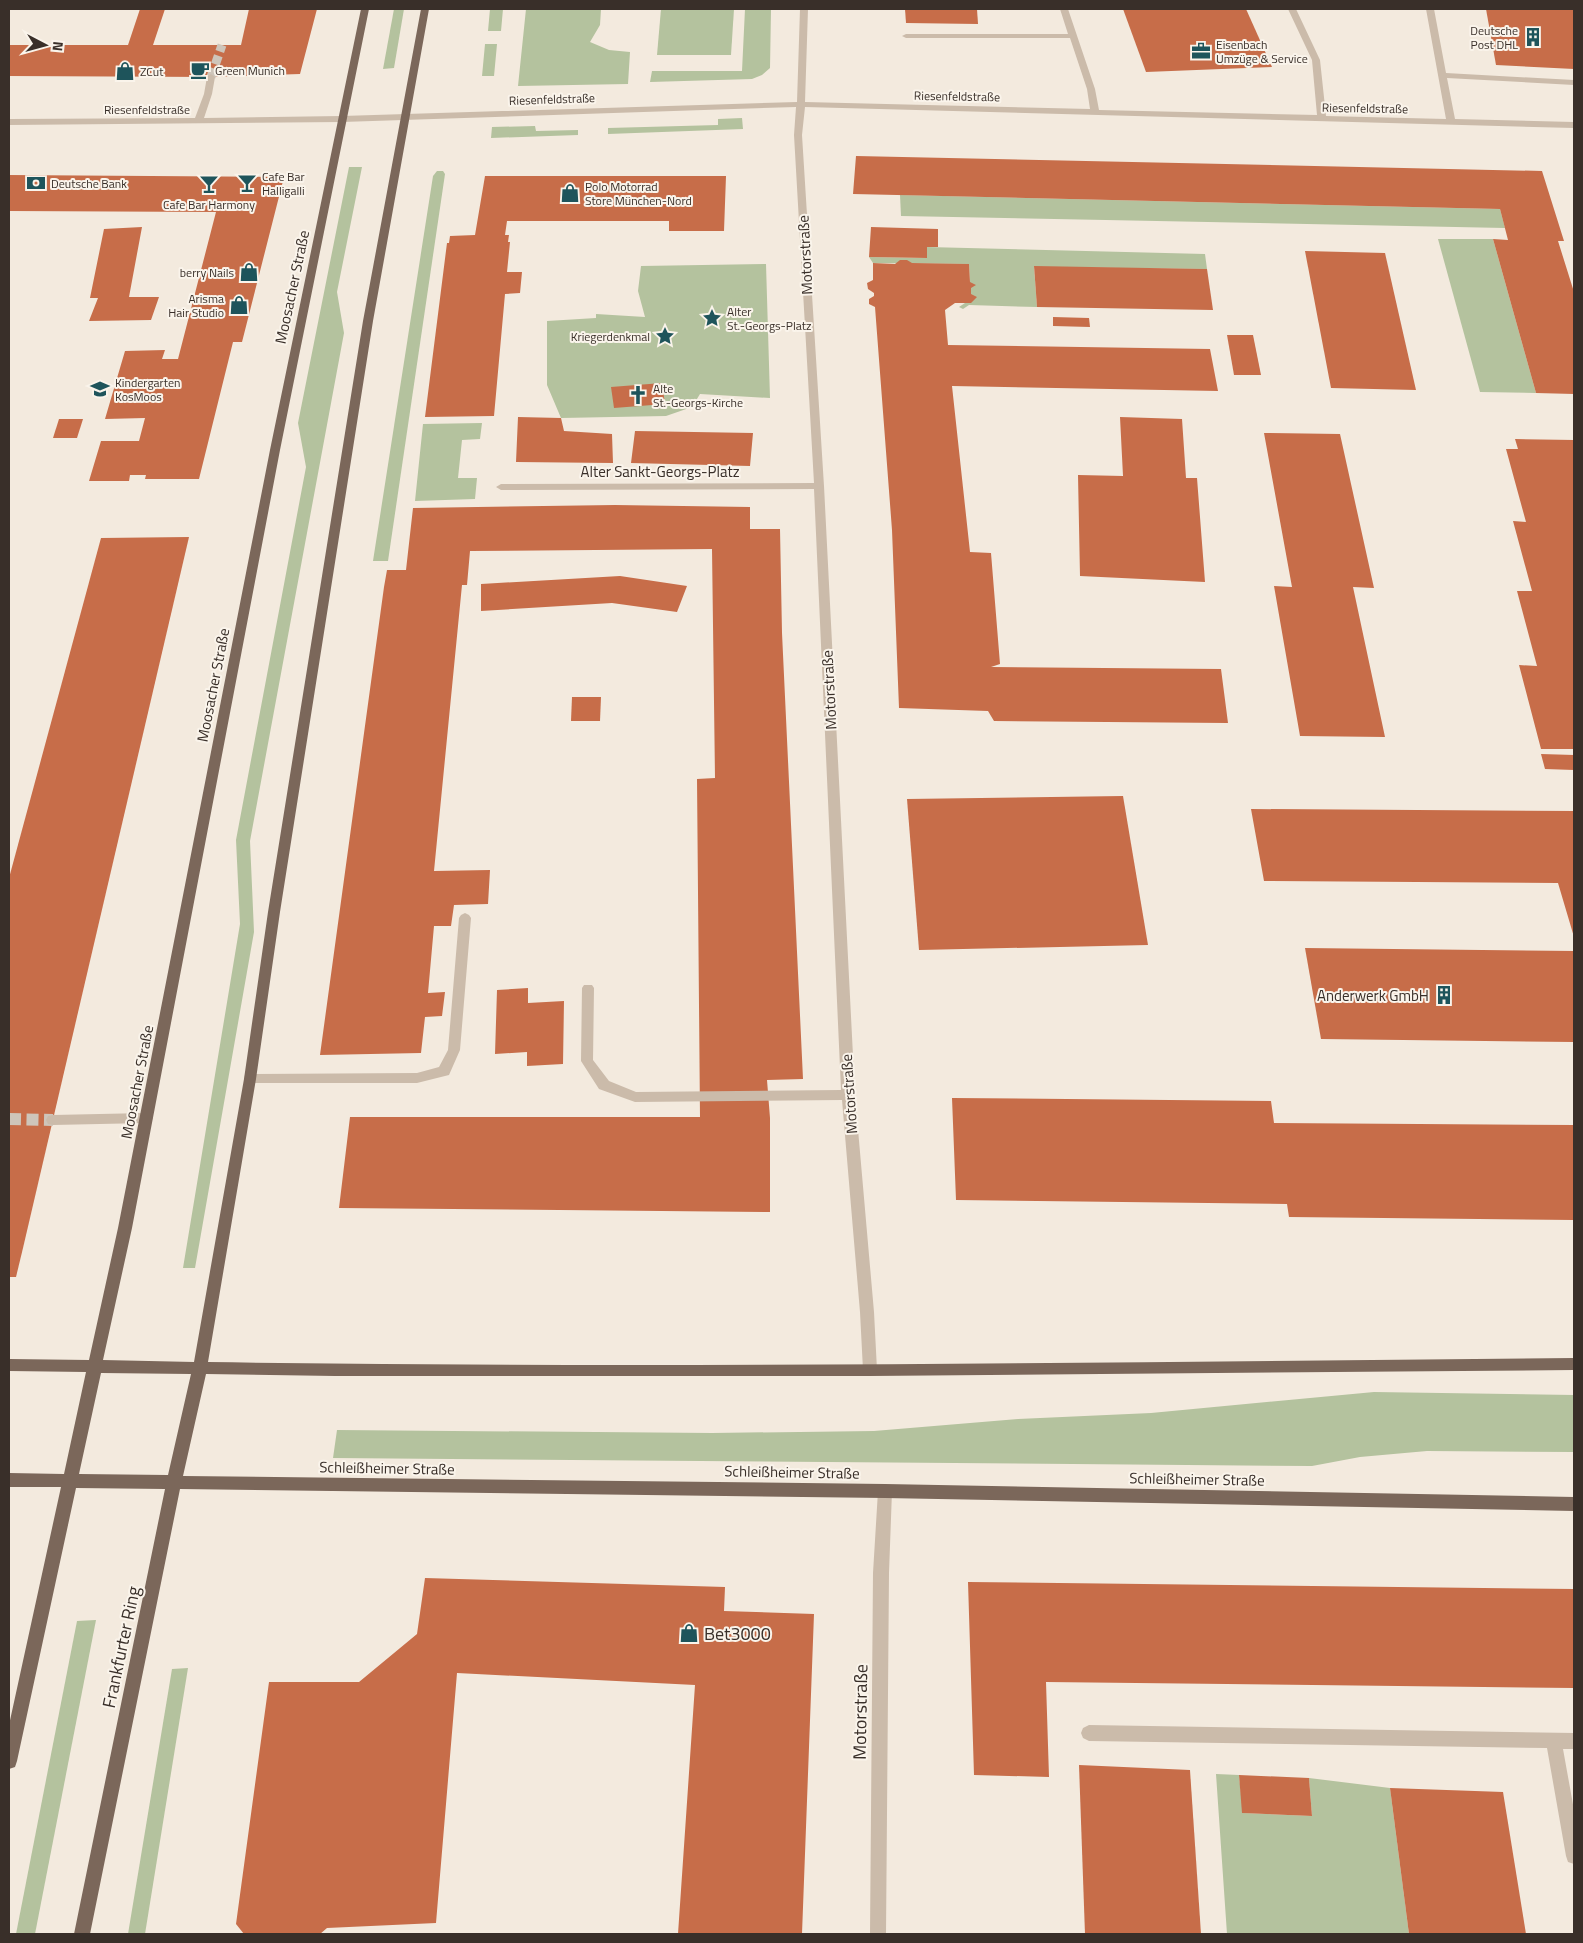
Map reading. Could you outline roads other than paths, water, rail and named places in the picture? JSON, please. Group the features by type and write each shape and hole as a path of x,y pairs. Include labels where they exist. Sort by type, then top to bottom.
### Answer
{"main road":[{"name":"Moosacher Straße","path":"95,1367 125,1228 275,450 365,9"},
{"path":"200,1367 250,1079 274,912 368,321 425,9"},
{"path":"9,1365 335,1370 870,1370 1574,1364"},
{"path":"9,1762 95,1367"},
{"name":"Frankfurter Ring","path":"82,1934 174,1482 200,1367"},
{"name":"Schleißheimer Straße","path":"9,1480 886,1491 1574,1504"}],"street":[{"name":"Motorstraße","path":"804,9 801,104 798,135 819,486 848,1095 867,1312 870,1370"},
{"path":"1064,9 1074,36 1096,112"},
{"path":"1292,9 1316,60 1322,119"},
{"path":"1430,9 1450,122"},
{"path":"906,36 1074,36"},
{"path":"1441,75 1574,82"},
{"path":"198,121 208,94 211,77"},
{"name":"Riesenfeldstraße","path":"9,122 342,120 801,104 1574,125"},
{"name":"Alter Sankt-Georgs-Platz","path":"501,487 819,486"},
{"path":"250,1079 417,1078 444,1071 454,1050 465,918"},
{"path":"588,988 587,1061 604,1085 635,1096 848,1095"},
{"path":"52,1120 146,1118"},
{"name":"Motorstraße","path":"878,1934 882,1565 886,1491"},
{"path":"1089,1733 1574,1742"},
{"path":"1554,1741 1574,1856"}],"tunnel":[{"path":"211,77 222,45"},
{"path":"9,1119 53,1120"}],"place":[{"name":"Deutsche Post DHL","path":"1533,37"},
{"name":"Eisenbach Umzüge & Service","path":"1201,51"},
{"name":"Green Munich","path":"200,70"},
{"name":"ZCut","path":"125,71"},
{"name":"Deutsche Bank","path":"36,183"},
{"name":"Cafe Bar Halligalli","path":"247,183"},
{"name":"Cafe Bar Harmony","path":"209,184"},
{"name":"Polo Motorrad Store München-Nord","path":"570,193"},
{"name":"berry Nails","path":"249,272"},
{"name":"Arisma Hair Studio","path":"239,305"},
{"name":"Alter St.-Georgs-Platz","path":"712,318"},
{"name":"Kriegerdenkmal","path":"665,336"},
{"name":"Kindergarten KosMoos","path":"100,389"},
{"name":"Alte St.-Georgs-Kirche","path":"638,395"},
{"name":"Anderwerk GmbH","path":"1444,995"},
{"name":"Bet3000","path":"689,1633"}]}
